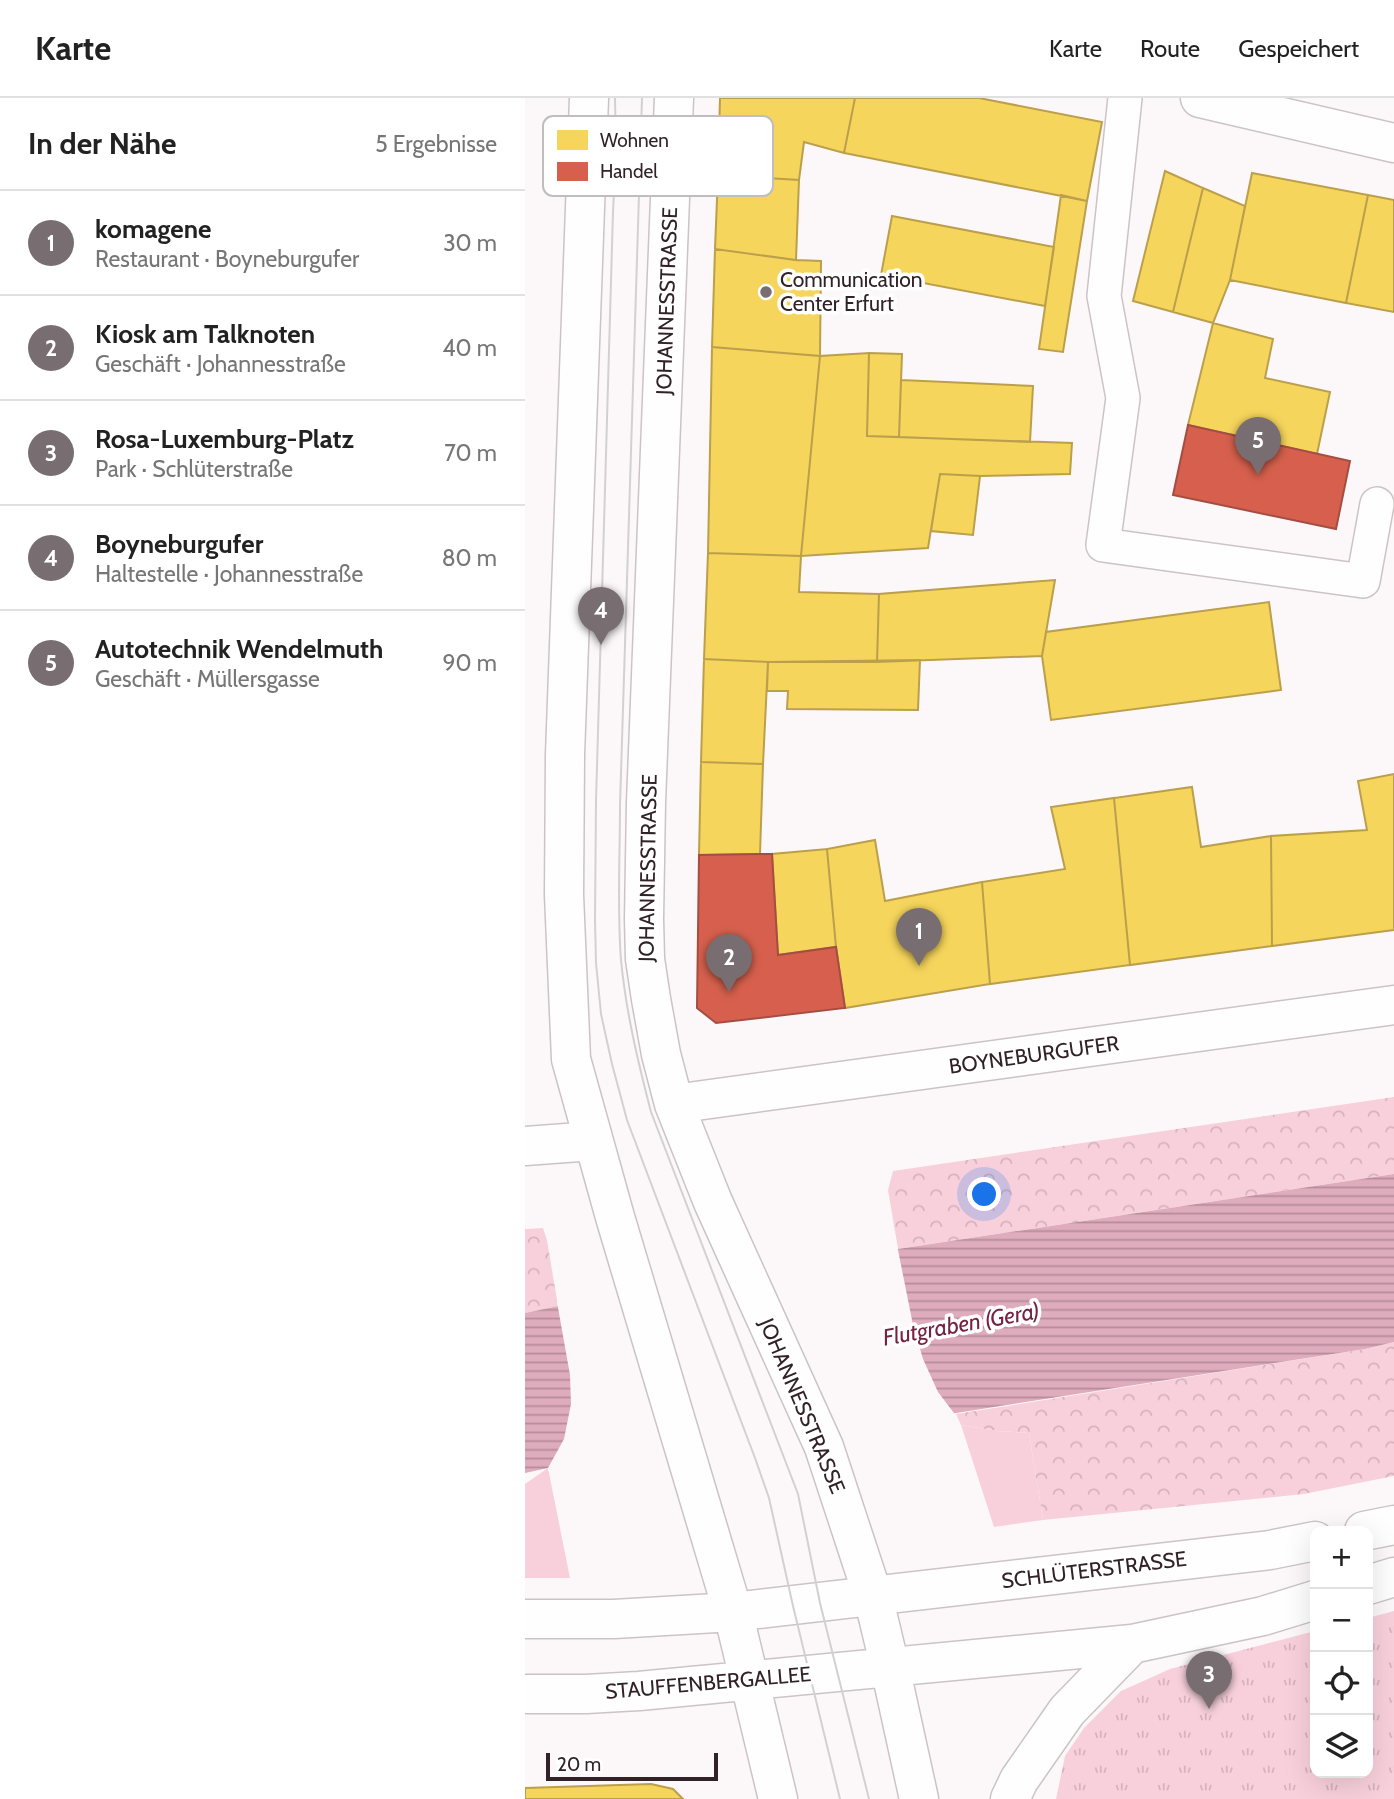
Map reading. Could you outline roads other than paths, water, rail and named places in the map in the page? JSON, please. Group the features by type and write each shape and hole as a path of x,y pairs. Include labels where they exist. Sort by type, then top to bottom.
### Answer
{"street":[{"path":"588,116 589,98"},
{"name":"JOHANNESSTRASSE","path":"673,116 674,98"},
{"path":"1200,98 1394,143"},
{"path":"585,196 565,755 564,895 571,1059 615,1217 733,1612 778,1799"},
{"name":"JOHANNESSTRASSE","path":"670,196 646,802 644,919 651,999 674,1104 713,1202 824,1447 873,1596 919,1799"},
{"name":"BOYNEBURGUFER","path":"674,1104 1394,1005"},
{"path":"525,1146 593,1141"},
{"path":"1373,1529 1394,1525"},
{"name":"SCHLÜTERSTRASSE","path":"873,1596 1270,1550 1310,1542"},
{"path":"1373,1583 1394,1577"},
{"path":"525,1619 614,1619 733,1612 873,1596"},
{"path":"890,1667 1132,1644 1263,1616 1310,1602"},
{"path":"1010,1799 1019,1780 1067,1711 1132,1644"},
{"name":"STAUFFENBERGALLEE","path":"525,1694 639,1691 890,1667"}],"lane":[{"path":"1125,98 1104,296 1123,398 1103,545 1363,581 1377,504"}],"water":[{"name":"Flutgraben (Gera)","path":"1394,1174 1394,1342 1365,1349 956,1413 525,1473 525,1313 898,1249"}],"tram line":[{"path":"615,98 615,116"},
{"path":"641,116 642,98"},
{"path":"614,196 596,801 596,963 601,1014 627,1120 769,1498 840,1799"},
{"path":"639,196 620,805 619,922 623,979 633,1037 651,1112 798,1494 820,1603 869,1799"}],"place":[{"name":"Communication Center Erfurt","path":"766,292"},
{"name":"Autotechnik Wendelmuth","path":"1258,475"},
{"name":"Boyneburgufer","path":"601,645"},
{"name":"komagene","path":"919,966"},
{"name":"Kiosk am Talknoten","path":"729,992"},
{"name":"Rosa-Luxemburg-Platz","path":"1209,1709"}]}
